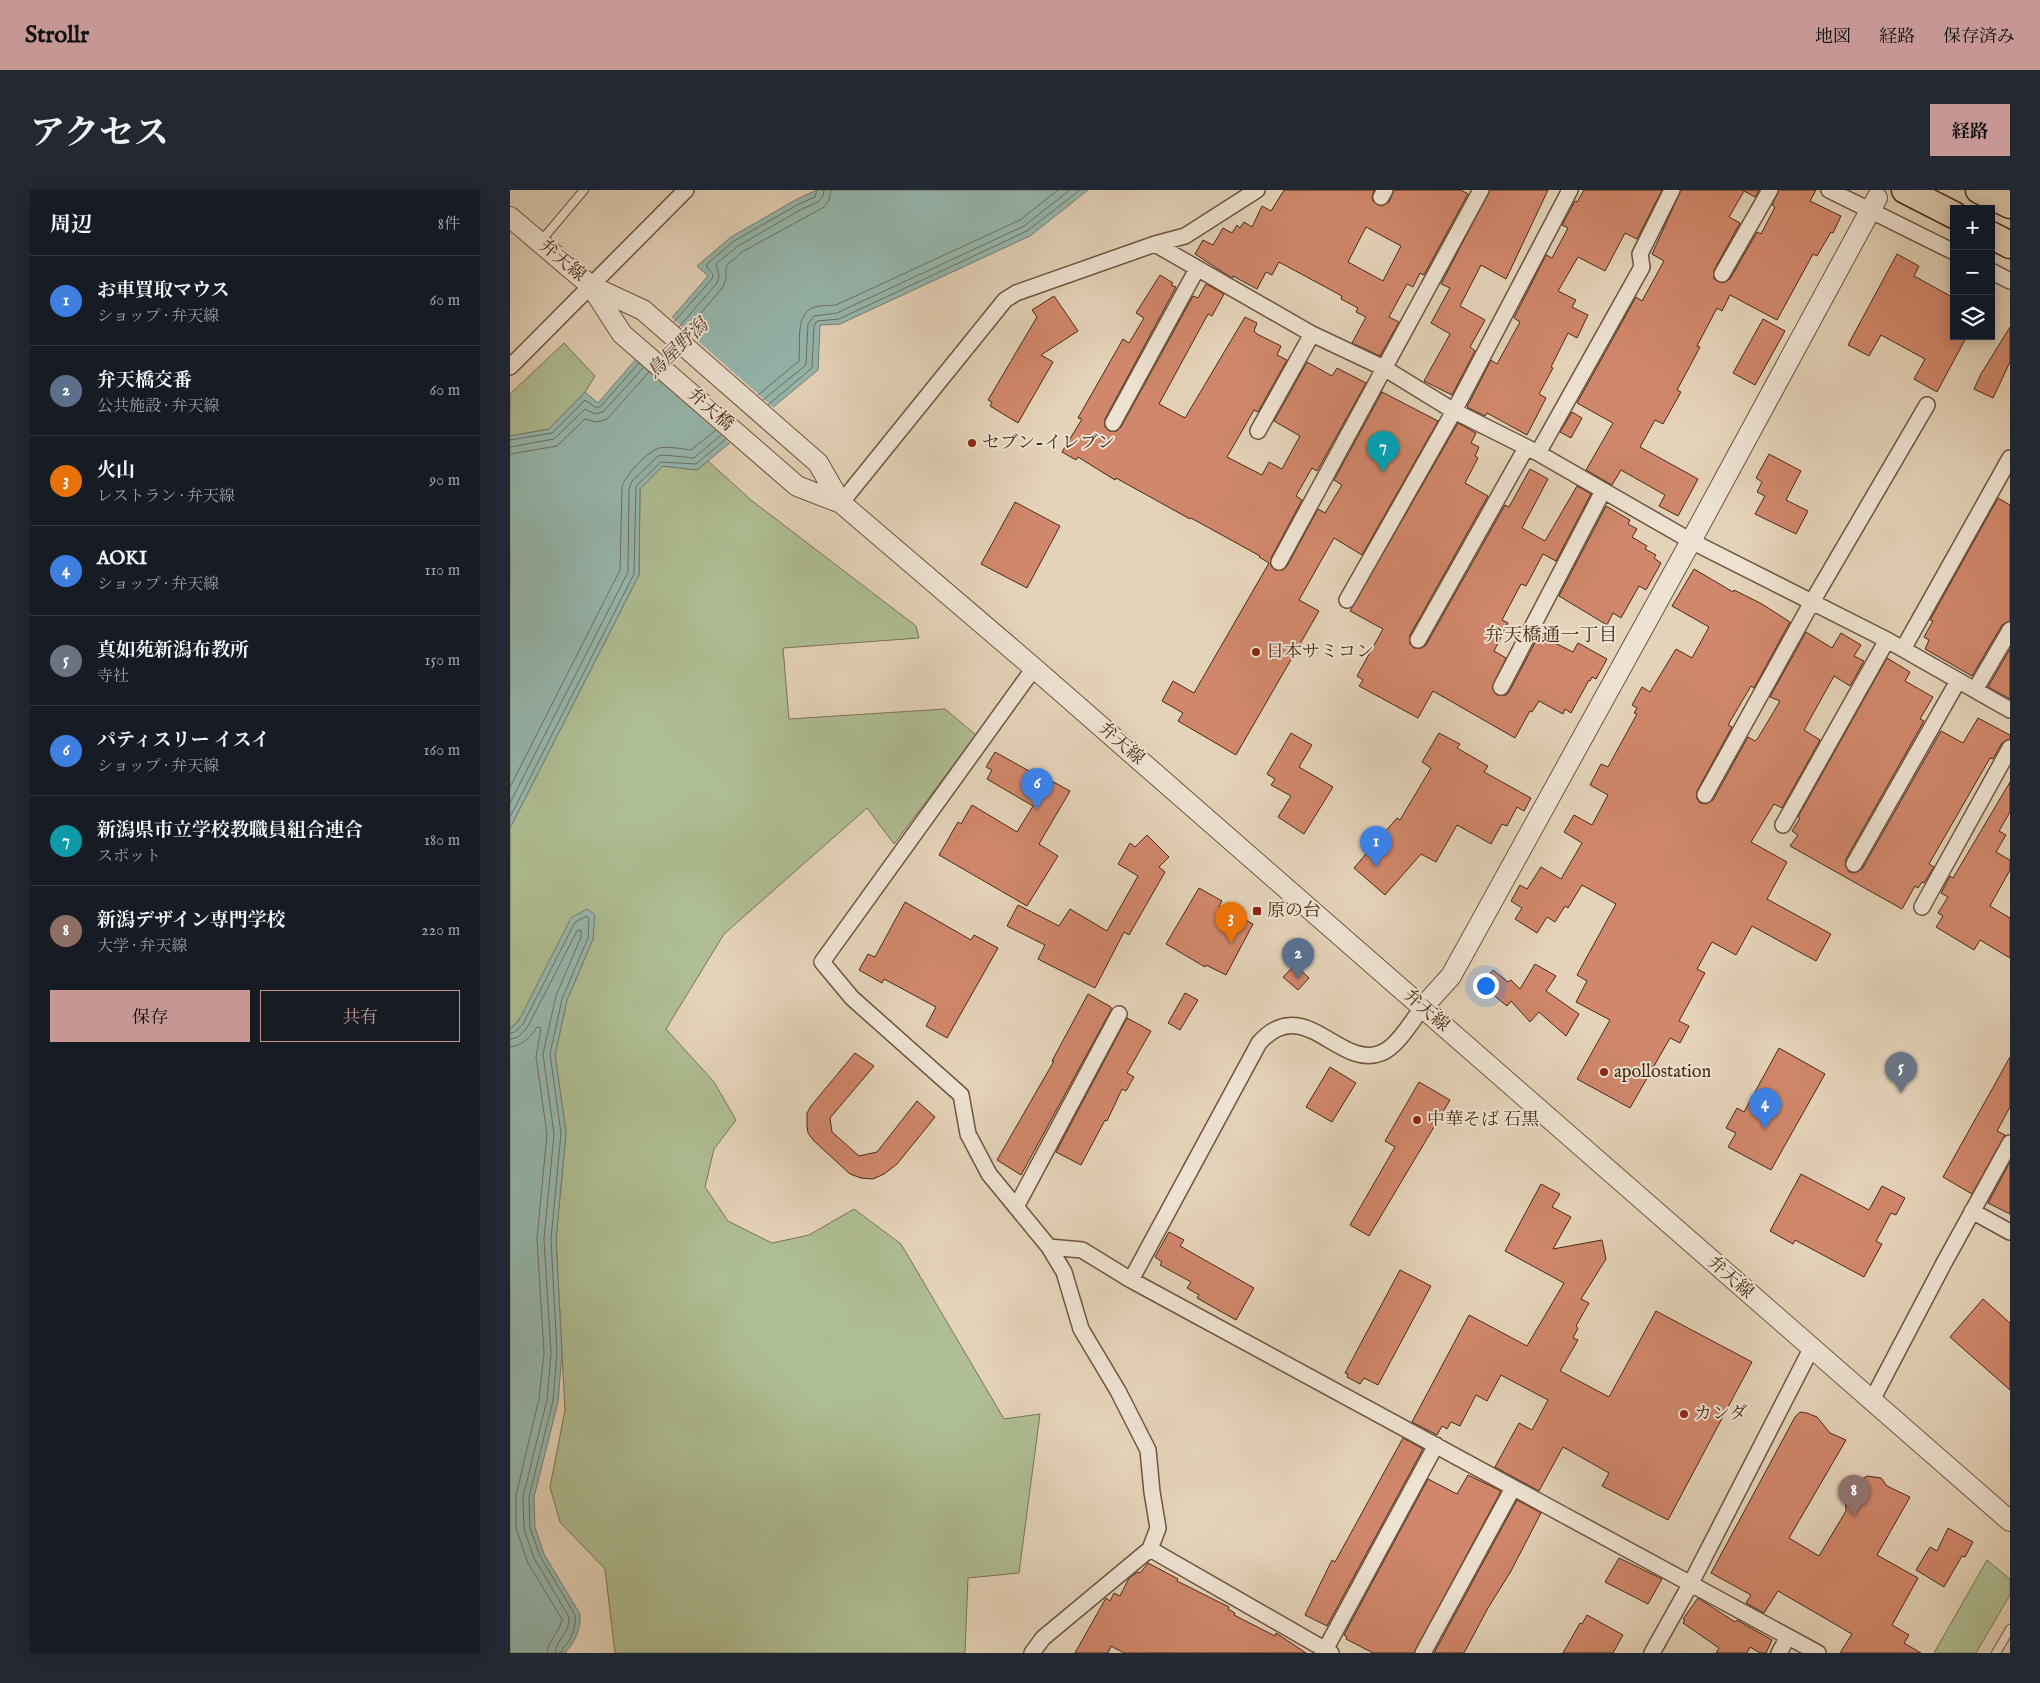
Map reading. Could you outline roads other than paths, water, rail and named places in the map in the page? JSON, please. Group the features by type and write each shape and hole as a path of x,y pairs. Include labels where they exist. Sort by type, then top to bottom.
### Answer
{"highway":[{"path":"1905,190 1950,214"},
{"path":"1978,190 2010,205"},
{"path":"1995,237 2010,245"}],"street":[{"path":"510,367 686,190"},
{"path":"840,503 1005,300 1016,293 1155,244 1185,236 1257,190"},
{"path":"1279,562 1480,190"},
{"path":"1347,600 1454,411 1570,190"},
{"path":"1418,640 1642,267 1640,254 1672,190"},
{"path":"1722,274 1770,190"},
{"path":"1829,190 1874,204 1951,250"},
{"path":"1131,1280 1259,1043 1267,1033 1285,1026 1303,1027 1360,1055 1371,1056 1382,1053 1391,1047 1451,976 1691,542 1874,204"},
{"name":"弁天線","path":"510,217 591,286"},
{"path":"1155,244 1312,334 1384,368 1454,411 1532,450 1691,542 1887,640 2010,710"},
{"path":"1113,424 1197,269"},
{"path":"1995,273 2010,281"},
{"name":"弁天橋","path":"591,286 642,310 818,462 840,503"},
{"name":"弁天橋","path":"591,286 622,334 797,486 840,503"},
{"path":"1265,426 1312,334"},
{"path":"1704,794 1812,602 1927,405"},
{"path":"1902,649 2010,458"},
{"path":"1501,687 1603,491"},
{"name":"弁天線","path":"840,503 1034,668 2010,1521"},
{"path":"1975,690 2010,630"},
{"path":"1783,825 1887,640"},
{"path":"1032,1653 1043,1638 1150,1549 1158,1528 1148,1450 1118,1391 1081,1329 1064,1272 1049,1247 990,1174 968,1134 961,1095 852,998 822,962 1034,668"},
{"path":"1854,864 1958,681"},
{"path":"1922,907 2010,748"},
{"path":"1016,1207 1119,1014"},
{"path":"1872,1402 1972,1211 2010,1143"},
{"path":"1972,1211 2010,1232"},
{"path":"1049,1247 1082,1250 1131,1280 1818,1653"},
{"path":"1652,1653 1690,1585 1811,1349"},
{"path":"1150,1549 1328,1651 1436,1445"},
{"path":"1423,1653 1513,1488"},
{"path":"1779,1653 1788,1637"}],"lane":[{"path":"540,242 584,190"},
{"path":"1996,1653 2010,1629"}],"water":[{"name":"鳥屋野潟","path":"817,190 1088,190 1030,236 840,324 820,325 818,370 697,470 663,466 640,489 639,575 510,828 510,436 549,429 585,392 598,403 708,276 697,266 731,237 797,199"},
{"path":"587,909 595,915 593,939 567,1000 555,1055 566,1133 556,1239 562,1353 558,1402 534,1497 535,1527 544,1554 580,1614 580,1620 577,1635 565,1653 510,1653 510,1029 518,1022 571,918"}],"place":[{"name":"セブン-イレブン","path":"972,443"},
{"name":"新潟県市立学校教職員組合連合","path":"1383,472"},
{"name":"日本サミコン","path":"1256,652"},
{"name":"パティスリー イスイ","path":"1037,809"},
{"name":"お車買取マウス","path":"1376,867"},
{"name":"原の台","path":"1257,911"},
{"name":"火山","path":"1231,943"},
{"name":"弁天橋交番","path":"1298,979"},
{"name":"apollostation","path":"1604,1072"},
{"name":"真如苑新潟布教所","path":"1901,1093"},
{"name":"中華そば 石黒","path":"1417,1120"},
{"name":"AOKI","path":"1765,1129"},
{"name":"カンダ","path":"1684,1414"},
{"name":"新潟デザイン専門学校","path":"1854,1516"}],"district":[{"name":"弁天橋通一丁目","path":"1551,636"}]}
